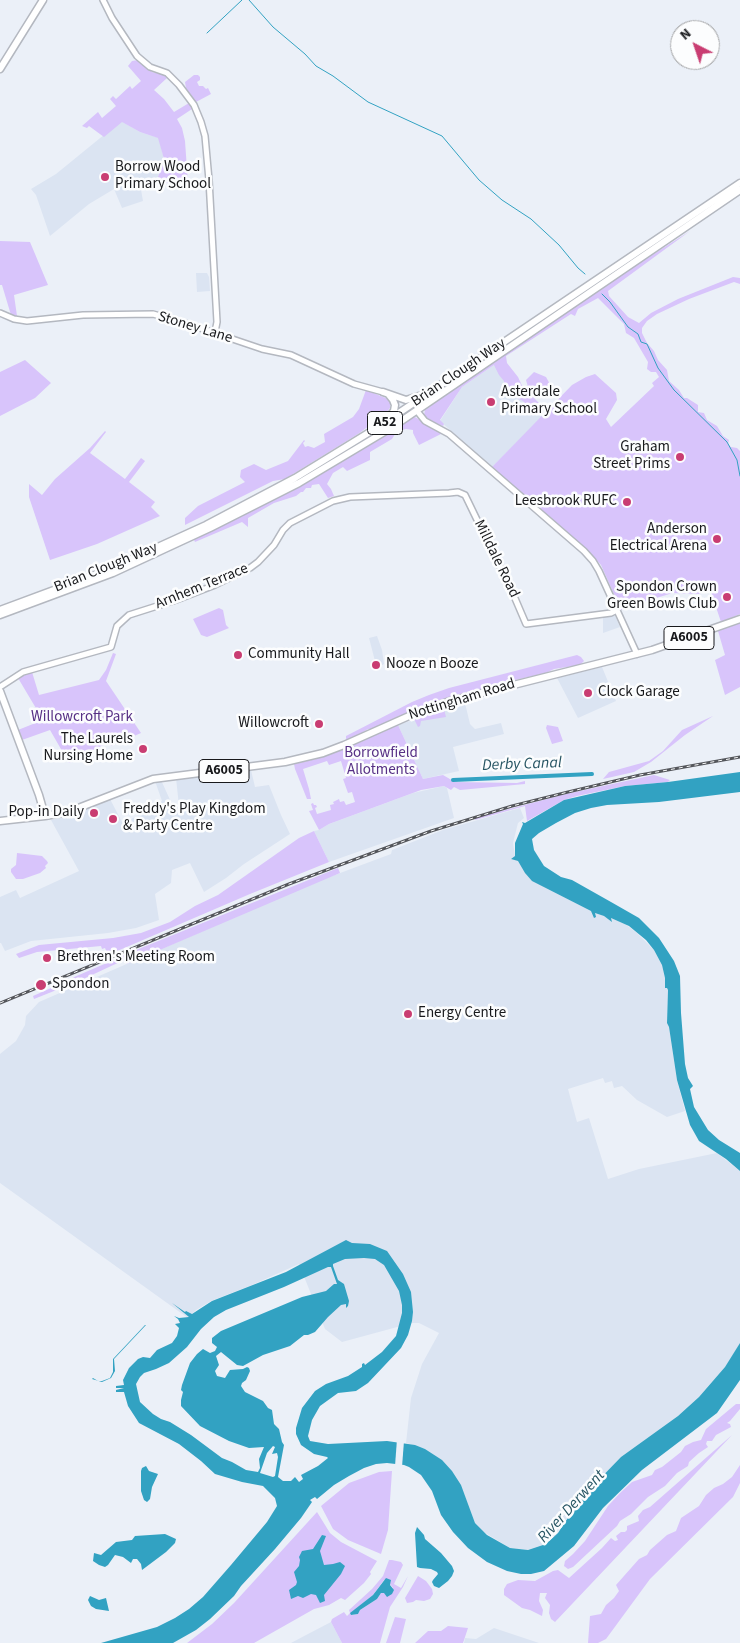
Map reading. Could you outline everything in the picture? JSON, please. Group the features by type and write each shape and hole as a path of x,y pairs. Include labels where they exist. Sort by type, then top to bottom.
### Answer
{"main road":[{"path":"0,69 43,0"},
{"name":"Brian Clough Way","path":"0,610 104,571 206,525 296,478 378,427 740,183"},
{"name":"Brian Clough Way","path":"0,615 99,578 231,518 334,462 417,411 740,190"},
{"path":"385,393 404,400 411,399 452,377"},
{"path":"378,427 391,415 395,408 394,401 385,393"},
{"name":"A6005","path":"637,654 674,644 740,620"},
{"name":"Nottingham Road","path":"0,820 45,816 79,808 153,779 285,762 323,753 344,746 409,716 450,701 637,654"},
{"path":"0,691 40,795 45,816"}],"street":[{"path":"104,0 112,18 137,56 150,67 167,73 179,85 194,105 201,122 207,152 209,180 215,332"},
{"name":"Stoney Lane","path":"0,313 10,318 21,320 146,313 162,316 262,349 291,355 354,384 385,393"},
{"path":"417,411 425,420 449,434 584,551 599,571 637,654"},
{"name":"Arnhem Terrace","path":"0,687 23,672 110,648 113,644 117,626 129,615 176,600 224,581 250,568 274,546 287,524 333,501 350,497 399,494 458,492 464,495"},
{"name":"Milldale Road","path":"464,495 526,624 617,610"}],"shaded area":[{"name":"Borrow Wood Primary School","path":"121,121 140,132 159,138 164,159 156,183 140,184 143,201 122,208 114,189 89,204 50,236 36,195 31,189 56,174"},
{"path":"196,273 207,273 210,291 197,292"},
{"name":"Asterdale Primary School","path":"497,363 542,417 492,467 440,421 462,387"},
{"path":"615,616 620,627 603,633 603,617"},
{"path":"377,636 384,664 374,670 371,663 375,661 369,638"},
{"name":"Clock Garage","path":"602,667 616,701 578,718 557,678"},
{"path":"465,703 470,724 475,729 501,723 504,734 453,747 459,771 423,779 398,725"},
{"path":"251,770 255,787 269,785 290,834 204,892 190,863 172,870 171,883 155,894 159,920 136,928 108,933 31,941 5,951 0,943 0,897 16,890 20,898 79,871 51,820 71,815 110,799 123,824 162,801 155,781 161,780 171,802 176,807 179,806 176,778"},
{"path":"444,786 447,788 454,818 329,862 314,831 413,793"},
{"path":"520,808 524,818 518,823 513,843 515,856 511,859 518,861 527,875 544,887 612,921 611,918 625,924 636,932 654,950 662,965 665,985 668,990 667,1023 677,1080 685,1111 667,1117 637,1100 622,1086 614,1088 612,1081 605,1083 603,1078 568,1089 577,1122 589,1118 608,1179 639,1169 717,1153 740,1171 740,1343 738,1347 725,1367 699,1397 678,1416 621,1457 590,1489 546,1544 528,1550 510,1548 482,1531 475,1523 464,1494 453,1473 442,1461 425,1449 406,1443 411,1398 422,1364 439,1333 419,1323 412,1323 342,1342 325,1329 299,1264 211,1301 196,1310 188,1318 0,1183 0,1054 16,1041 25,1025 26,1016 39,1002 316,882 391,854 392,850 443,830"},
{"path":"331,1622 342,1643 291,1643 308,1634"},
{"path":"494,1628 539,1643 464,1643 465,1638 476,1639"}],"green space":[{"path":"138,60 152,72 164,75 167,78 154,90 174,112 189,103 192,109 177,119 182,128 185,141 188,183 156,183 164,159 158,138 140,132 122,122 104,137 89,126 87,128 82,126 98,112 102,118 116,106 110,99 113,96 116,99 130,86 132,89 141,81 128,66 132,61"},
{"path":"194,75 200,77 200,80 197,82 199,86 208,88 211,94 196,102 186,88 185,82"},
{"path":"690,231 608,291 609,296 628,317 639,323 651,313 678,299 733,277 740,278 740,284 734,282 689,299 657,314 647,321 642,328 642,333 647,343 667,370 669,381 679,390 684,398 698,405 698,412 704,413 707,420 717,426 723,436 729,440 728,444 731,447 737,448 740,451 740,614 721,622 710,589 699,594 673,593 621,610 601,565 492,467 572,385 586,377 595,374 616,393 617,400 606,419 611,427 654,386 652,383 659,377 656,372 651,372 647,369 648,362 634,338 626,333 624,324 598,298 578,309 575,316 571,314 506,356 507,363 518,377 525,392 528,387 526,380 534,372 546,377 551,386 543,393 537,394 534,398 541,405 542,412 535,415 523,401 513,396 504,385 504,381 494,365 462,387 440,420 444,424 443,426 430,421 424,415 425,410 500,358 501,355 592,293"},
{"path":"0,241 30,242 48,285 14,295 17,316 11,315 2,285 0,285"},
{"path":"25,360 51,383 35,398 0,416 0,372"},
{"path":"366,390 388,399 390,408 384,415 358,434 285,479 273,481 185,525 185,518 198,506 245,482 240,477 241,470 254,464 266,470 288,461 304,440 305,447 314,448 325,442 324,434 353,417 359,409"},
{"path":"415,417 430,426 442,430 441,434 419,445 413,430 397,431 392,439 370,452 370,460 347,471 343,467 333,473 327,484 334,496 328,498 319,484 312,485 311,488 306,488 296,496 274,503 248,518 248,527 242,522 195,542 193,538 243,516 306,483 306,480 319,475 319,472 339,463 340,460 364,448 369,443 381,438"},
{"path":"105,431 90,453 125,479 141,458 145,461 129,482 155,502 151,507 160,516 97,544 50,560 29,497 29,484 42,495 55,479 90,448"},
{"path":"219,608 223,610 226,625 229,628 207,637 201,635 193,619"},
{"path":"740,622 740,687 725,695 715,660 725,655 718,631"},
{"name":"Willowcroft Park","path":"113,653 116,654 106,681 141,733 111,746 109,742 93,750 94,753 69,763 50,730 22,740 18,730 43,720 18,678 32,672 39,695 99,680 106,670"},
{"path":"577,655 584,661 580,665 554,669 546,673 506,682 423,707 346,740 346,736 429,695 449,688"},
{"path":"463,701 465,703 444,709 446,717 421,721 418,727 414,719 416,716 443,706"},
{"path":"713,716 651,762 634,772 603,779 609,772 649,761 663,751 682,730"},
{"name":"Borrowfield Allotments","path":"398,725 423,779 443,775 455,782 517,783 525,781 525,784 460,790 454,787 451,790 444,786 421,790 329,824 319,830 309,811 313,810 311,804 316,805 317,814 331,810 330,805 339,799 340,802 344,801 346,805 355,802 352,792 348,793 343,779 346,778 341,761 329,765 327,761 303,769 311,799 307,799 294,764 342,750"},
{"path":"547,725 558,727 563,741 552,744 546,728"},
{"path":"654,775 670,780 668,782 625,786 577,796 564,800 527,821 525,806 475,820 475,818 566,794"},
{"path":"314,831 329,862 108,955 105,948 102,949 101,946 37,952 19,958 16,954 39,945 113,938 141,933 170,922 195,906 218,895 299,838"},
{"path":"17,853 42,856 48,863 45,866 46,868 40,873 23,879 16,879 11,869 16,865"},
{"path":"338,868 340,873 127,964 124,960 34,999 33,996 109,961"},
{"path":"736,1404 740,1404 740,1409 727,1423 731,1427 716,1435 712,1441 707,1441 708,1447 689,1462 688,1466 620,1521 573,1567 568,1569 564,1566 565,1561 585,1541 608,1506 620,1493 632,1482 652,1475 655,1470 662,1467 681,1452 685,1446 701,1440 706,1429"},
{"path":"732,1435 555,1622 551,1619 549,1613 550,1605 545,1598 547,1593 540,1593 539,1601 543,1610 542,1616 522,1608 504,1595 504,1589 507,1584 518,1580 535,1581 558,1570 569,1578 611,1538 615,1541 618,1540 616,1536 621,1532 625,1532 627,1526 639,1521 638,1516 643,1510 650,1507"},
{"path":"740,1465 740,1483 733,1497 650,1579 606,1639 598,1643 588,1643 590,1616 601,1614 606,1605 619,1591 616,1585 639,1559 647,1555 667,1535 676,1531 681,1518 699,1506 706,1495 714,1488 732,1477"},
{"path":"392,1471 388,1530 381,1554 348,1540 333,1529 321,1506 349,1483 379,1472"},
{"path":"317,1512 330,1533 341,1542 377,1561 364,1583 345,1600 341,1598 329,1605 314,1609 254,1643 187,1643 212,1624 234,1603"},
{"path":"389,1560 392,1560 401,1562 403,1565 394,1584 401,1588 408,1576 390,1607 380,1643 342,1643 331,1622 332,1619 344,1612 347,1616 350,1613 349,1610 383,1576","holes":["384,1580 391,1580 390,1584 393,1588 381,1593 377,1599 360,1610 358,1614 351,1615 373,1595"]},
{"path":"418,1576 426,1581 433,1594 430,1599 407,1603 405,1598"},
{"path":"395,1617 406,1619 400,1643 386,1643"},
{"path":"448,1626 468,1628 463,1643 415,1643 428,1631 441,1631"}],"water":[{"path":"740,772 740,792 591,808 575,813 539,833 532,839 534,850 544,866 639,918 659,938 674,961 680,976 685,1064 688,1078 693,1086 690,1089 694,1107 708,1130 719,1140 740,1153 740,1171 699,1141 690,1125 677,1080 667,1023 668,990 665,988 662,965 654,950 646,940 629,926 611,918 612,922 604,916 595,913 596,917 594,918 591,911 532,881 518,861 511,859 515,856 515,843 523,824 522,822 525,823 564,800 625,786"},
{"path":"346,1240 352,1243 370,1244 387,1251 403,1274 411,1292 413,1312 408,1335 401,1348 368,1383 356,1391 338,1393 320,1406 312,1420 308,1436 310,1441 328,1444 387,1441 415,1445 425,1449 442,1460 452,1471 461,1485 475,1523 487,1535 510,1548 528,1550 546,1544 558,1533 575,1507 590,1489 621,1457 678,1416 699,1397 725,1367 740,1343 740,1380 717,1413 642,1470 603,1508 574,1546 544,1571 521,1574 507,1571 487,1562 468,1548 453,1532 441,1515 432,1491 421,1475 404,1465 376,1464 349,1476 317,1499 315,1497 310,1500 312,1502 301,1518 234,1596 196,1630 173,1643 101,1643 157,1627 189,1609 203,1597 231,1565 267,1522 277,1506 275,1498 263,1486 215,1474 179,1444 139,1423 128,1406 124,1392 116,1392 116,1390 124,1388 116,1388 116,1386 124,1385 123,1380 129,1368 138,1359 143,1357 150,1358 157,1350 172,1343 177,1336 179,1328 175,1324 180,1323 174,1316 179,1318 189,1317 172,1303 185,1312 192,1314 212,1301 286,1272","holes":["345,1259 375,1259 384,1265 399,1291 402,1305 402,1313 396,1336 382,1352 365,1365 364,1363 362,1364 362,1367 348,1376 326,1384 315,1391 302,1408 296,1434 301,1445 314,1454 328,1458 301,1475 303,1479 299,1482 295,1477 291,1481 283,1481 278,1477 284,1445 279,1429 274,1424 272,1410 263,1401 245,1392 241,1386 246,1380 250,1371 249,1368 230,1370 225,1378 217,1376 215,1371 219,1365 216,1356 221,1352 237,1365 243,1366 263,1355 290,1346 304,1335 315,1332 341,1305 346,1304 346,1308 348,1306 349,1301 344,1284 338,1280 333,1266 333,1264","331,1267 337,1284 334,1284 326,1291 302,1297 221,1331 212,1338 212,1343 217,1347 215,1351 210,1353 203,1349 197,1354 190,1363 182,1385 181,1406 200,1426 229,1441 249,1448 264,1447 259,1459 260,1468 258,1472 246,1470 222,1458 191,1435 153,1414 140,1402 136,1384 140,1377 144,1373 169,1363 187,1347 201,1329 214,1317 226,1310","273,1446 275,1447 272,1454 277,1453 278,1457 275,1476 273,1477 260,1473 267,1453"]},
{"path":"146,1325 114,1359 115,1371 111,1378 102,1382 99,1381 110,1378 113,1372 113,1359"},
{"path":"146,1466 149,1471 158,1474 152,1487 150,1499 147,1502 144,1500 141,1491 141,1471"},
{"path":"417,1527 425,1539 452,1566 454,1571 448,1581 439,1588 434,1586 432,1582 438,1574 437,1572 417,1567 415,1533"},
{"path":"165,1534 176,1539 175,1543 142,1570 141,1564 137,1559 133,1559 131,1563 123,1557 115,1555 105,1567 93,1561 94,1553 101,1555 116,1542 132,1540 135,1536"},
{"path":"322,1535 326,1536 320,1551 324,1565 340,1562 345,1566 324,1595 325,1601 320,1603 316,1595 311,1594 303,1598 298,1596 291,1599 289,1590 297,1582 294,1572 299,1566 299,1557 302,1551 313,1549"},
{"path":"386,1578 391,1580 390,1585 394,1590 392,1594 387,1597 384,1593 381,1593 377,1599 360,1610 358,1614 351,1615 350,1613 373,1595"},
{"path":"90,1596 99,1600 106,1598 109,1611 96,1609 91,1606 88,1600"}],"pier":[{"path":"397,1439 404,1441 402,1467 395,1466"}],"waterway":[{"path":"207,33 242,0"},
{"path":"249,0 273,27 316,66 368,102 442,136 479,180 502,200 531,219 559,245 585,274"},
{"path":"602,294 628,327 638,334 641,342 647,344 658,368 674,390 727,442 737,460 740,476"},
{"name":"Derby Canal","path":"453,780 592,774"}],"railway":[{"path":"0,1003 289,884 431,831 512,806 568,792 640,775 740,757"}],"place":[{"name":"Borrow Wood Primary School","path":"105,177"},
{"name":"Asterdale Primary School","path":"491,402"},
{"name":"Graham Street Prims","path":"680,457"},
{"name":"Leesbrook RUFC","path":"627,502"},
{"name":"Anderson Electrical Arena","path":"717,539"},
{"name":"Spondon Crown Green Bowls Club","path":"727,597"},
{"name":"Community Hall","path":"238,655"},
{"name":"Nooze n Booze","path":"376,665"},
{"name":"Clock Garage","path":"588,693"},
{"name":"Willowcroft","path":"319,724"},
{"name":"The Laurels Nursing Home","path":"143,749"},
{"name":"Pop-in Daily","path":"94,813"},
{"name":"Freddy's Play Kingdom & Party Centre","path":"113,819"},
{"name":"Brethren's Meeting Room","path":"47,958"},
{"name":"Spondon","path":"41,985"},
{"name":"Energy Centre","path":"408,1014"}],"water label":[{"name":"River Derwent","path":"572,1507"}]}
